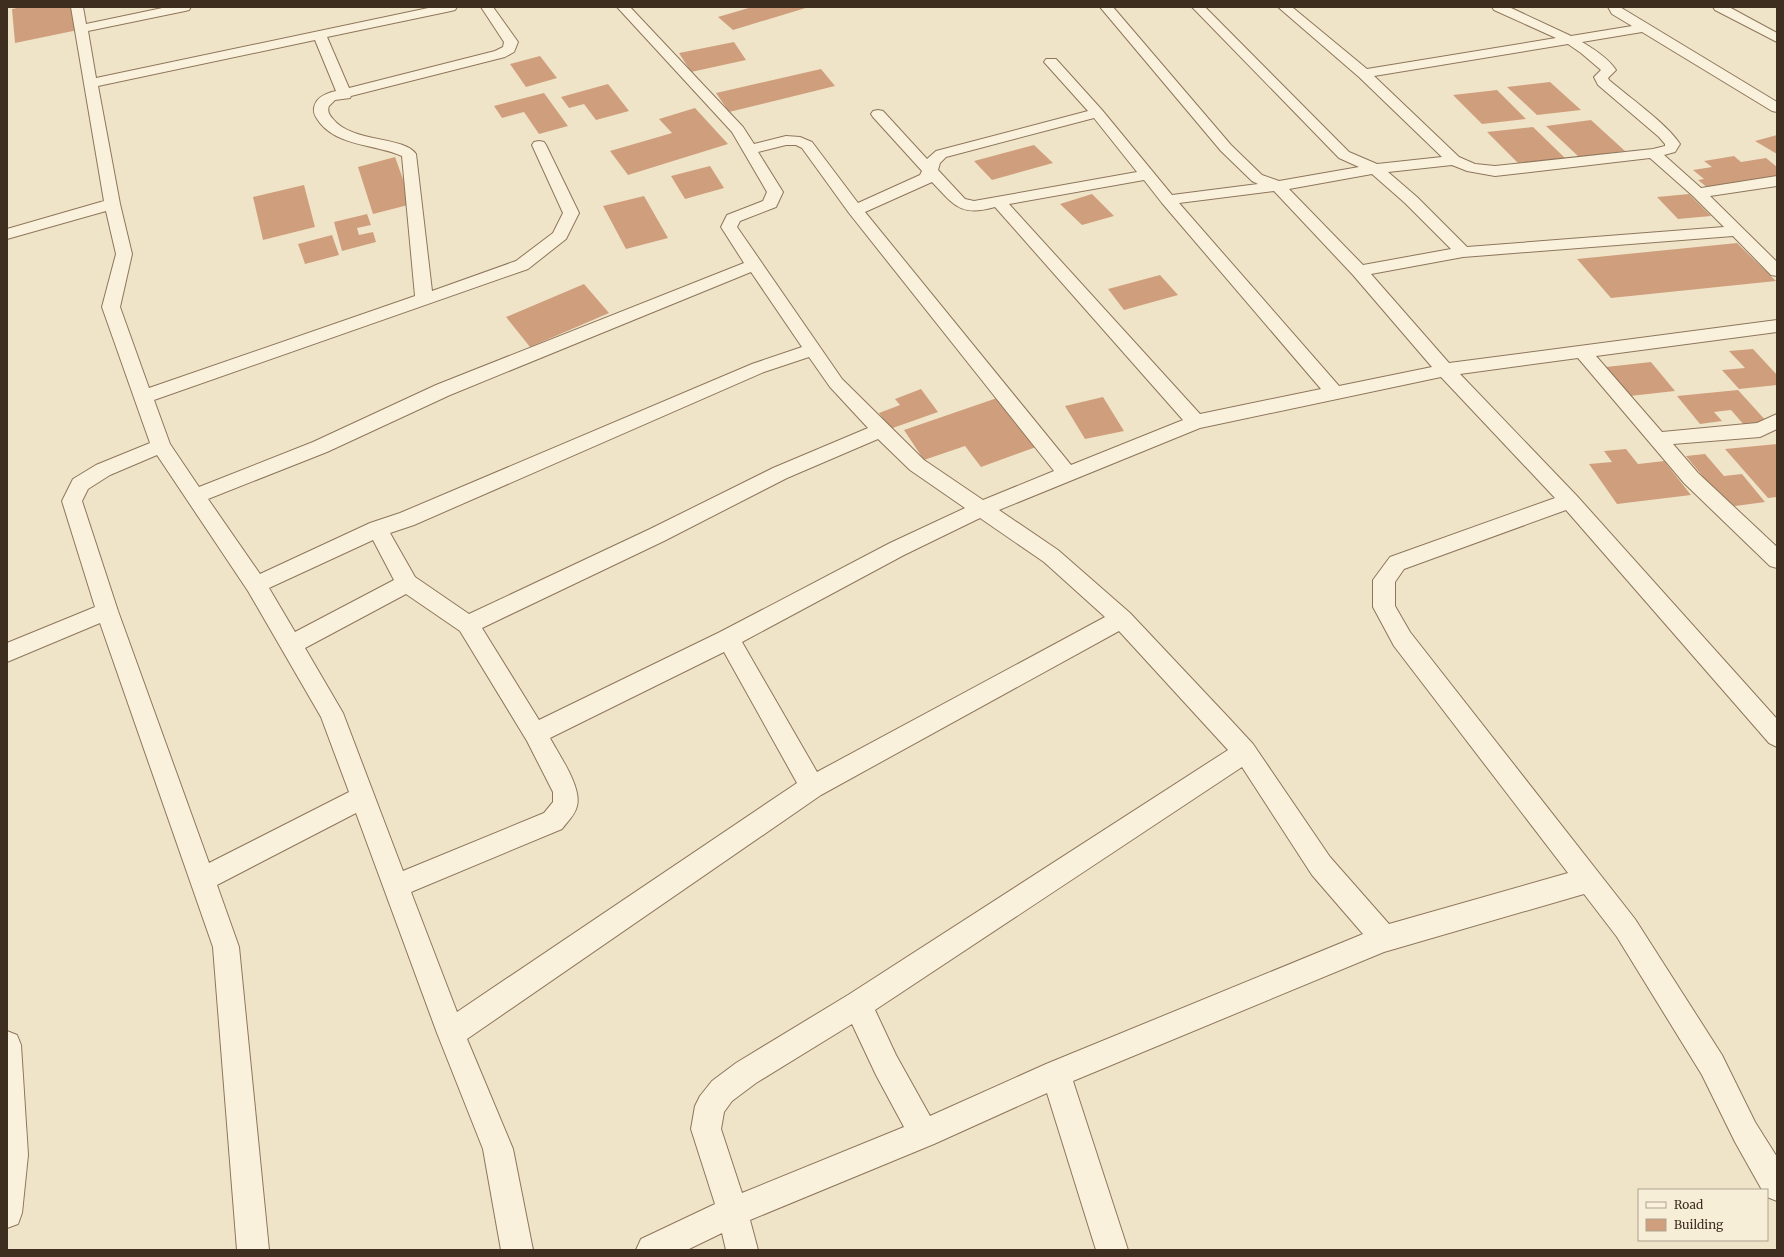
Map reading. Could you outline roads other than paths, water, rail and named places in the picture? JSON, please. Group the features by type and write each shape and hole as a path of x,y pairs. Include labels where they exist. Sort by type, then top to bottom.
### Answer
{"street":[{"path":"78,7 112,204 124,254 111,307 161,446 256,586 331,713 451,1033 498,1149 517,1250"},
{"path":"81,29 185,7"},
{"path":"91,83 451,7"},
{"path":"424,299 409,154 389,146 347,136 329,127 321,114 321,108 323,102 330,97 500,54 509,49 510,42 487,7"},
{"path":"623,7 738,130 775,192 770,204 733,218 729,227 836,383 917,465 1051,556 1122,619 1245,752 1321,866 1384,939"},
{"path":"1106,7 1226,148 1257,178 1278,186 1359,271 1445,370 1570,501 1777,736"},
{"path":"1198,7 1344,155 1376,169 1411,200 1463,252"},
{"path":"1284,7 1364,74 1454,160 1472,168 1495,171 1653,153 1670,149 1673,144 1664,134 1602,82 1601,77 1609,70 1603,63 1569,40 1498,7"},
{"path":"1614,7 1616,12 1777,108"},
{"path":"1719,7 1777,38"},
{"path":"1364,74 1643,28"},
{"path":"319,34 345,94"},
{"path":"1051,62 1097,113 1168,200 1334,392"},
{"path":"855,210 917,184 927,178 934,161 941,154 1097,113"},
{"path":"878,114 959,202 968,206 978,207 998,201 1148,175"},
{"path":"749,150 787,140 800,141 807,145 855,210 1068,475"},
{"path":"144,397 522,265 560,236 571,213 539,145"},
{"path":"1653,153 1698,193 1777,271"},
{"path":"1168,200 1278,186 1376,169 1454,160"},
{"path":"1698,193 1777,181"},
{"path":"998,201 1196,422"},
{"path":"7,234 112,204"},
{"path":"1359,271 1463,252 1737,231"},
{"path":"196,496 320,447 443,390 754,265"},
{"path":"535,734 728,639 897,549 981,509 1196,422 1445,370 1777,326"},
{"path":"256,586 376,529 407,519 758,368 813,349"},
{"path":"1582,352 1691,478 1777,560"},
{"path":"1657,438 1760,430 1777,421"},
{"path":"468,625 657,535 780,473 881,430"},
{"path":"161,446 103,470 80,484 72,501 107,611 226,947 253,1250"},
{"path":"1570,501 1397,563 1384,580 1384,608 1402,639 1626,928 1712,1065 1745,1132 1777,1186"},
{"path":"376,529 407,583 468,625 535,734 565,791 565,806 558,816 552,821 396,886"},
{"path":"290,645 407,583"},
{"path":"7,653 107,611"},
{"path":"451,1033 812,787 1122,619"},
{"path":"728,639 812,787"},
{"path":"742,1250 733,1212 706,1129 710,1106 722,1091 746,1073 793,1043 858,1005 1245,752"},
{"path":"203,879 362,798"},
{"path":"652,1250 733,1212 924,1134 1056,1074 1384,939 1588,880"},
{"path":"858,1005 886,1065 924,1134"},
{"path":"7,1044 13,1155 7,1213"},
{"path":"1056,1074 1112,1250"}]}
